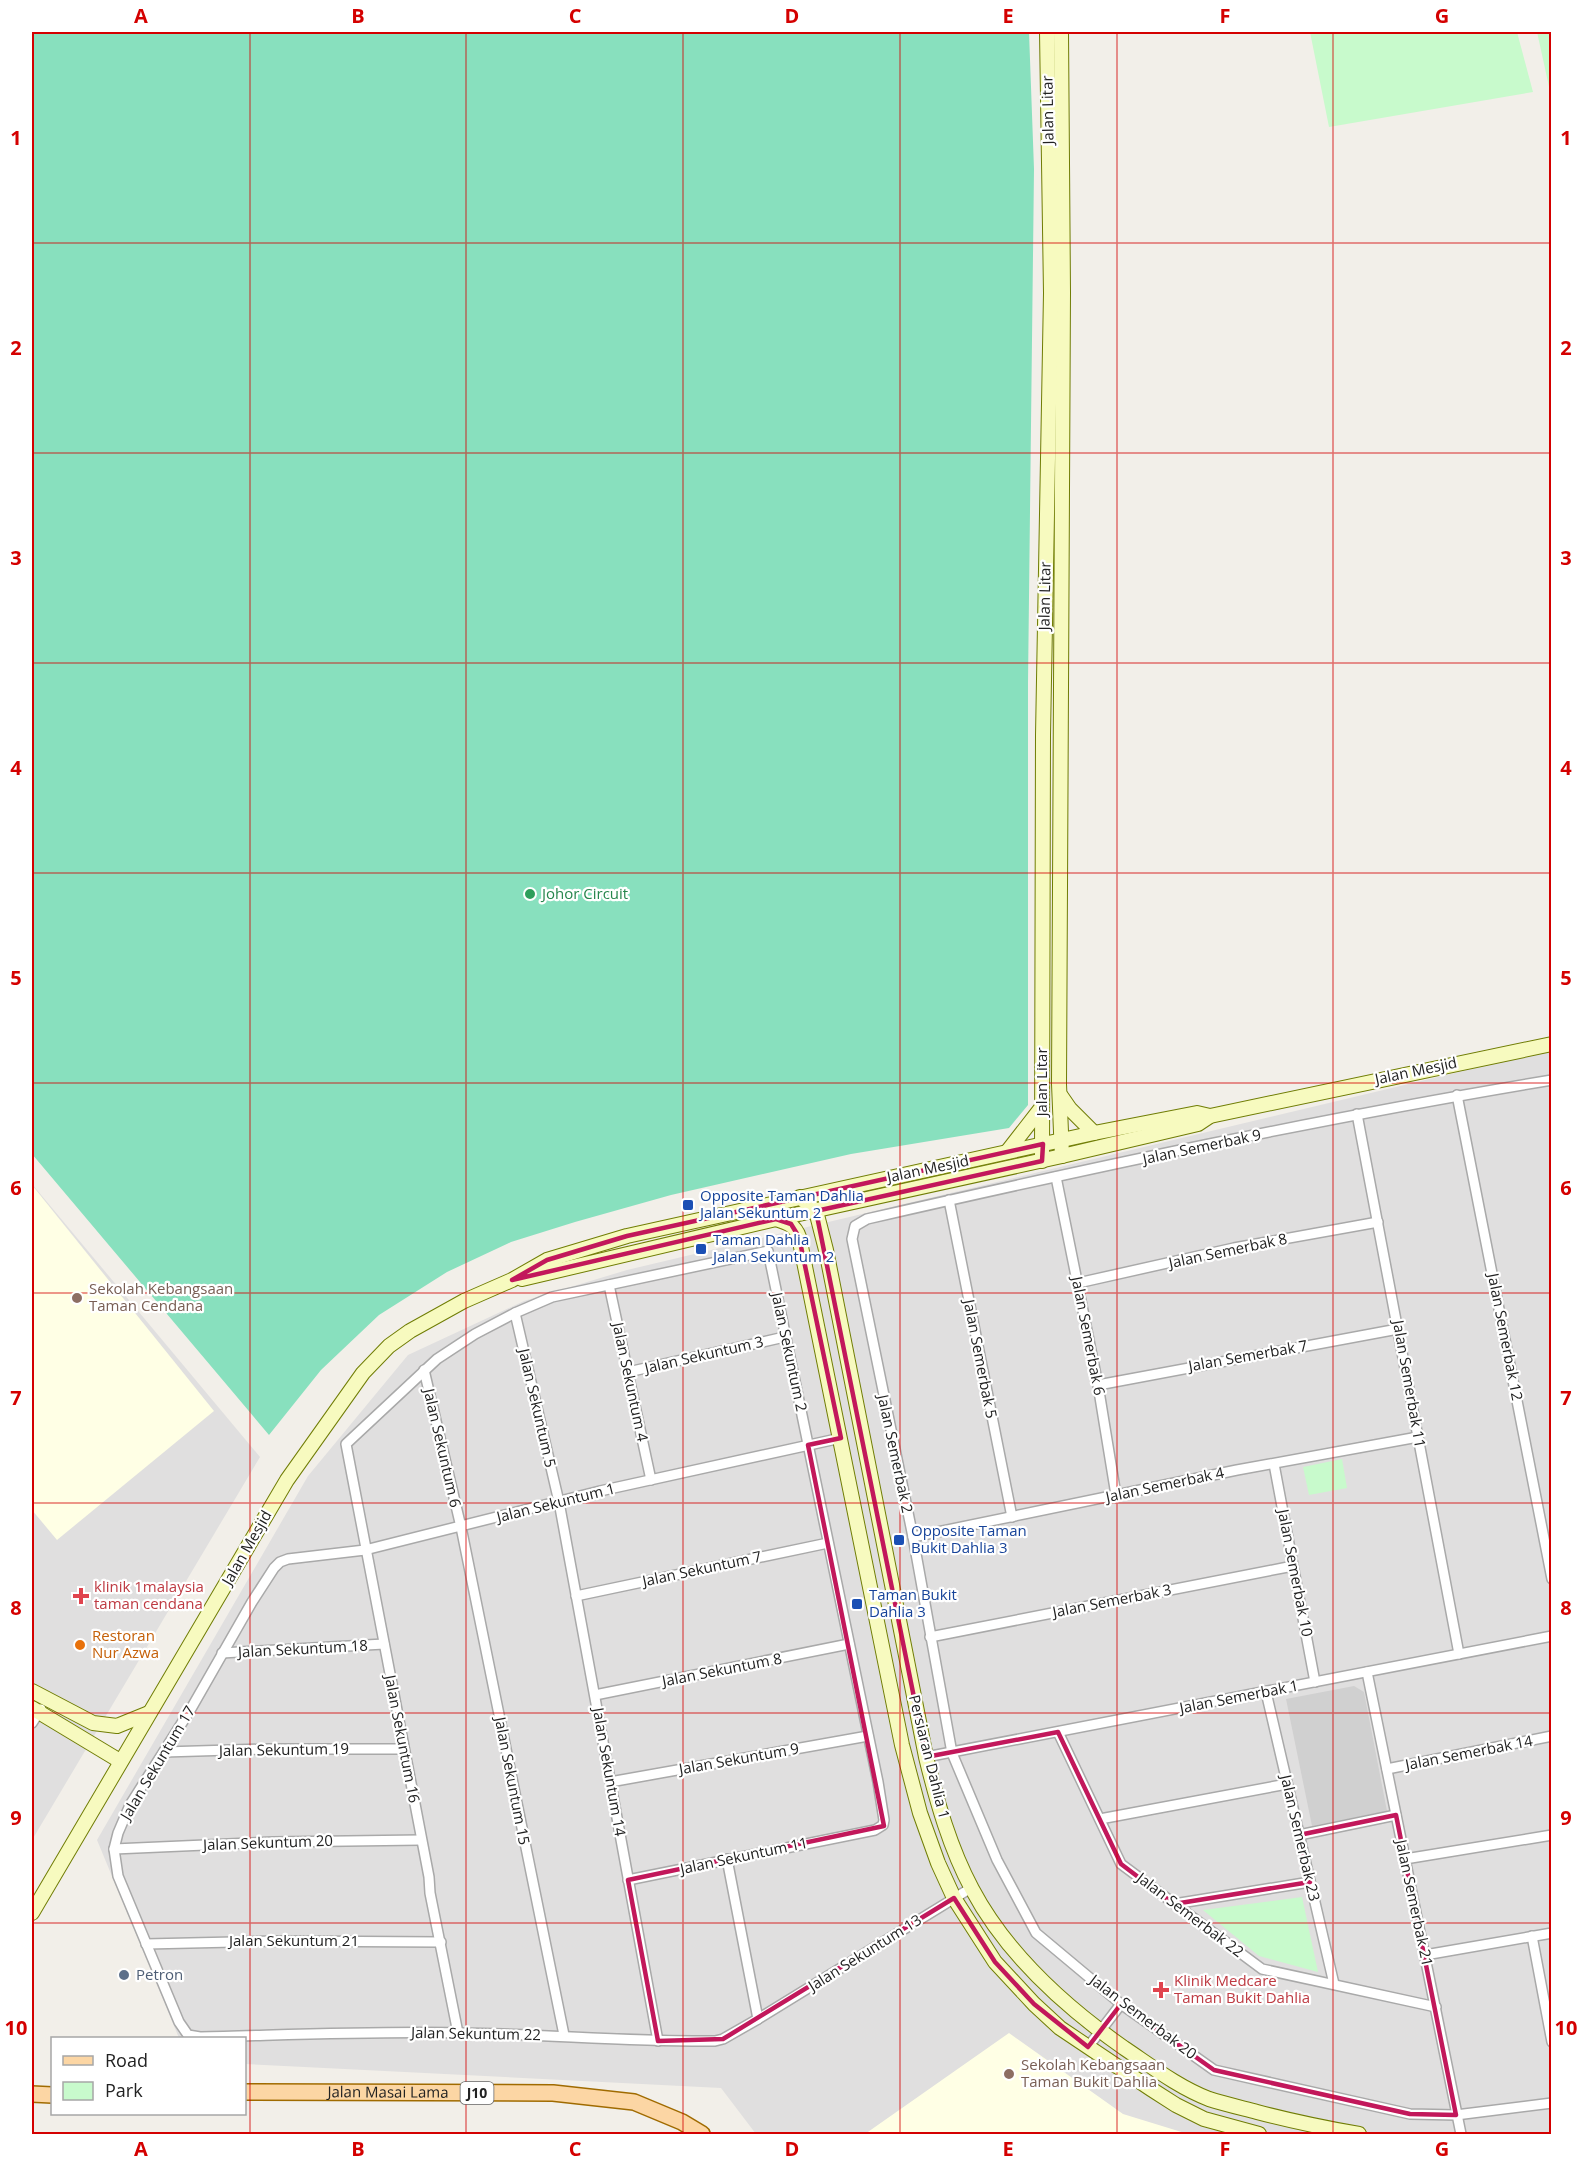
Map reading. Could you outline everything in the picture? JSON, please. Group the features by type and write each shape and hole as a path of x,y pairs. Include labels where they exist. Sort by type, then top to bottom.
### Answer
{"main road":[{"name":"Jalan Litar","path":"1042,1161 1043,735 1051,293 1047,32"},
{"name":"Jalan Litar","path":"1061,32 1063,304 1059,1094 1062,1156"},
{"name":"Jalan Mesjid","path":"512,1280 553,1273 776,1219 1042,1161 1198,1124 1210,1116 1551,1044"},
{"path":"1059,1094 1070,1109 1094,1133"},
{"path":"1007,1152 1042,1107"},
{"name":"Jalan Mesjid","path":"32,1913 287,1480 363,1373 389,1346 410,1331 547,1260 627,1236 1094,1133 1197,1113 1210,1116"},
{"path":"800,1197 816,1211"},
{"name":"Persiaran Dahlia 1","path":"816,1211 826,1250 926,1756 937,1803 971,1888 993,1924 1024,1962 1069,2008 1188,2089 1211,2099 1313,2126 1359,2134"},
{"name":"Persiaran Dahlia 1","path":"776,1219 791,1224 796,1229 841,1437 902,1745 920,1813 938,1863 954,1898 995,1962 1060,2028 1176,2105 1204,2119 1259,2134"},
{"path":"801,1255 804,1247 816,1240 826,1250"},
{"path":"32,1691 93,1723 117,1726 149,1713"},
{"path":"34,1714 120,1761"},
{"name":"Jalan Masai Lama","path":"246,2092 564,2094 634,2102 682,2122 702,2134"},
{"path":"32,2094 51,2095"}],"street":[{"name":"Jalan Semerbak 9","path":"855,1227 867,1219 1056,1177 1357,1114 1551,1080"},
{"name":"Jalan Semerbak 12","path":"1457,1095 1551,1579"},
{"name":"Jalan Semerbak 11","path":"1357,1114 1459,1654"},
{"name":"Jalan Semerbak 6","path":"1056,1177 1098,1385 1116,1495"},
{"name":"Jalan Semerbak 5","path":"949,1200 1012,1517"},
{"name":"Jalan Semerbak 8","path":"1078,1283 1234,1248 1378,1222"},
{"name":"Jalan Semerbak 2","path":"855,1227 852,1239 913,1537 952,1753"},
{"name":"Jalan Sekuntum 2","path":"345,1444 424,1370 475,1334 515,1313 552,1297 768,1251 884,1820 879,1828 859,1833"},
{"name":"Jalan Sekuntum 4","path":"609,1285 651,1480"},
{"name":"Jalan Sekuntum 5","path":"515,1313 560,1502"},
{"name":"Jalan Semerbak 7","path":"1098,1385 1398,1329"},
{"name":"Jalan Sekuntum 3","path":"628,1372 780,1338"},
{"name":"Jalan Sekuntum 6","path":"424,1370 461,1527"},
{"name":"Jalan Sekuntum 1","path":"274,1568 280,1562 288,1559 365,1550 651,1480 841,1437"},
{"name":"Jalan Semerbak 4","path":"913,1537 1418,1437"},
{"name":"Jalan Sekuntum 16","path":"345,1444 458,2033"},
{"name":"Jalan Semerbak 10","path":"1274,1464 1315,1682"},
{"name":"Jalan Sekuntum 14","path":"560,1502 658,2042"},
{"name":"Jalan Sekuntum 15","path":"461,1527 564,2036"},
{"name":"Jalan Sekuntum 7","path":"576,1596 828,1543"},
{"name":"Jalan Semerbak 3","path":"930,1637 1293,1566"},
{"name":"Jalan Sekuntum 17","path":"188,2035 179,2022 118,1876 114,1849 123,1817 274,1568"},
{"name":"Jalan Semerbak 1","path":"926,1756 952,1753 1551,1636"},
{"name":"Jalan Sekuntum 18","path":"222,1653 384,1644"},
{"name":"Jalan Sekuntum 8","path":"594,1695 849,1644"},
{"name":"Jalan Semerbak 21","path":"1367,1672 1461,2134"},
{"name":"Jalan Semerbak 23","path":"1266,1692 1334,1984"},
{"path":"34,1714 46,1699"},
{"name":"Jalan Semerbak 22","path":"1058,1732 1121,1864 1262,1970 1436,2007"},
{"name":"Jalan Sekuntum 9","path":"610,1782 868,1736"},
{"name":"Jalan Semerbak 14","path":"1388,1769 1551,1736"},
{"name":"Jalan Sekuntum 19","path":"164,1752 404,1749"},
{"name":"Jalan Semerbak 20","path":"952,1753 998,1860 1036,1933 1121,2004 1214,2070 1410,2114 1456,2115 1551,2103"},
{"path":"1100,1819 1287,1784"},
{"path":"1299,1835 1396,1815"},
{"name":"Jalan Sekuntum 11","path":"628,1880 859,1833"},
{"path":"1406,1859 1551,1835"},
{"name":"Jalan Sekuntum 20","path":"114,1849 273,1842 422,1840"},
{"path":"728,1859 758,2019"},
{"path":"1174,1904 1310,1882"},
{"name":"Jalan Sekuntum 13","path":"758,2019 971,1888"},
{"path":"1425,1955 1551,1933"},
{"path":"1532,1936 1551,2042"},
{"name":"Jalan Sekuntum 21","path":"147,1944 441,1941"},
{"path":"1088,2047 1121,2004"},
{"name":"Jalan Sekuntum 22","path":"188,2035 200,2037 458,2033 658,2042 715,2041 723,2039 758,2019"}],"highlighted area":[{"path":"1043,1144 1042,1161 816,1211 926,1757 1058,1732 1121,1864 1174,1904 1310,1882 1299,1835 1396,1815 1456,2115 1410,2114 1214,2070 1121,2004 1088,2047 1034,2004 995,1962 954,1898 723,2039 658,2041 628,1880 884,1826 808,1445 841,1438 799,1237 791,1224 776,1219 512,1280 547,1260 627,1236"}],"shaded area":[{"path":"1551,1050 1551,2134 756,2134 721,2088 246,2064 246,2037 179,2037 97,1840 308,1476 408,1355 524,1301 627,1270"},
{"path":"32,1184 260,1457 32,1840"},
{"name":"Sekolah Kebangsaan Taman Cendana","path":"32,1185 214,1411 57,1540 32,1510"},
{"path":"1354,1686 1364,1692 1387,1811 1312,1826 1286,1699"},
{"name":"Sekolah Kebangsaan Taman Bukit Dahlia","path":"1009,2033 1123,2114 1188,2134 865,2134"}],"green space":[{"name":"Johor Circuit","path":"32,32 1029,32 1034,169 1028,683 1028,1105 1009,1128 851,1154 671,1195 511,1242 447,1272 379,1315 321,1370 269,1435 32,1154"},
{"path":"1310,32 1517,32 1533,92 1329,127"},
{"path":"1537,32 1551,32 1551,96"},
{"path":"1342,1459 1347,1488 1309,1495 1303,1467"},
{"path":"1302,1897 1318,1972 1259,1956 1203,1910"}],"place":[{"name":"Johor Circuit","path":"530,894"},
{"name":"Opposite Taman Dahlia Jalan Sekuntum 2","path":"688,1205"},
{"name":"Taman Dahlia Jalan Sekuntum 2","path":"701,1249"},
{"name":"Sekolah Kebangsaan Taman Cendana","path":"77,1298"},
{"name":"Opposite Taman Bukit Dahlia 3","path":"899,1540"},
{"name":"klinik 1malaysia taman cendana","path":"81,1596"},
{"name":"Taman Bukit Dahlia 3","path":"857,1604"},
{"name":"Restoran Nur Azwa","path":"80,1645"},
{"name":"Petron","path":"124,1975"},
{"name":"Klinik Medcare Taman Bukit Dahlia","path":"1161,1990"},
{"name":"Sekolah Kebangsaan Taman Bukit Dahlia","path":"1009,2074"}]}
